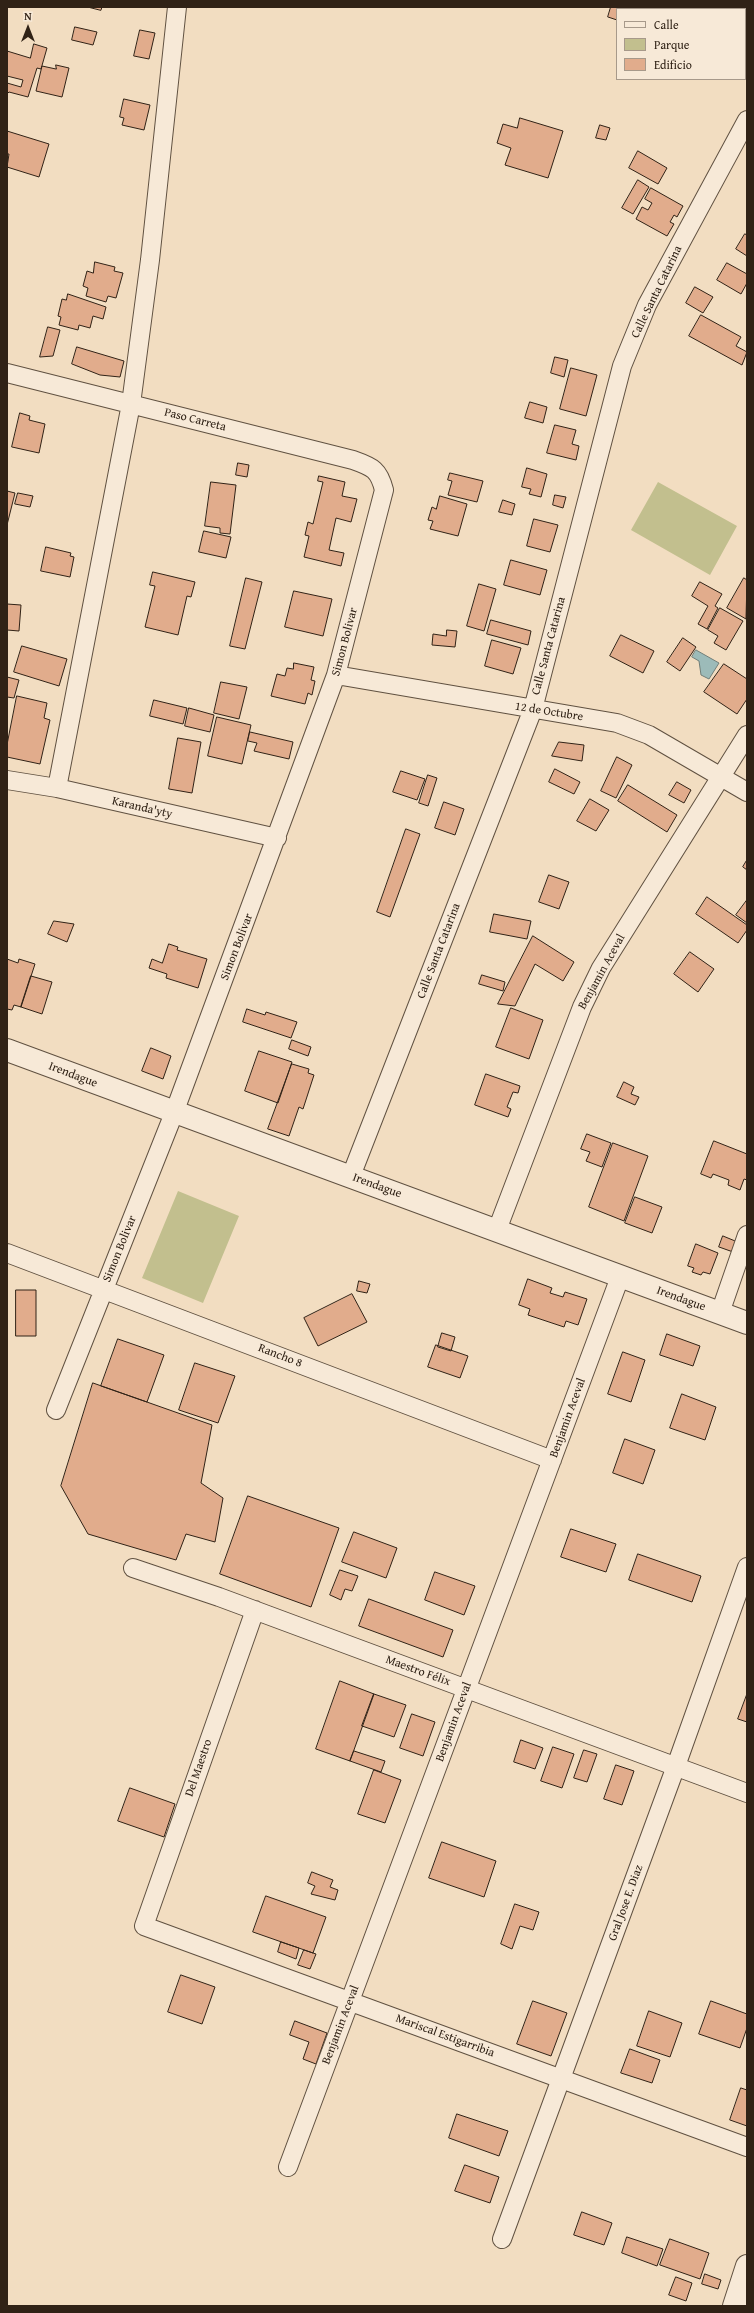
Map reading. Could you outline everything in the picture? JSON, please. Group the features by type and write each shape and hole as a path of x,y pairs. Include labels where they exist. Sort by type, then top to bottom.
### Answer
{"street":[{"path":"57,788 131,404 150,260 177,7"},
{"name":"Calle Santa Catarina","path":"351,1176 533,709 622,366 647,305 747,120"},
{"name":"Paso Carreta","path":"7,373 353,460 369,465 380,475"},
{"name":"Simon Bolivar","path":"56,1410 174,1113 277,838 336,674 382,504 384,490 380,475"},
{"name":"12 de Octubre","path":"336,674 617,723 649,734 747,792"},
{"name":"Benjamin Aceval","path":"497,1230 582,1007 602,968 747,735"},
{"name":"Karanda'yty","path":"7,780 57,788 277,838"},
{"name":"Irendague","path":"7,1050 174,1113 351,1176 747,1323"},
{"path":"720,1313 747,1235"},
{"name":"Rancho 8","path":"7,1253 552,1460"},
{"name":"Benjamin Aceval","path":"288,2167 620,1277"},
{"name":"Gral Jose E. Diaz","path":"502,2239 676,1766 747,1566"},
{"name":"Maestro Félix","path":"133,1568 255,1610 747,1793"},
{"name":"Del Maestro","path":"144,1926 255,1610"},
{"name":"Mariscal Estigarribia","path":"144,1926 747,2147"},
{"path":"734,2306 747,2266"}],"green space":[{"path":"658,482 737,526 710,575 631,530"},
{"path":"178,1191 239,1216 203,1303 142,1278"}],"water":[{"path":"696,650 719,663 709,679 701,675 699,661 692,657"}],"building":[{"path":"88,7 102,7 101,10"},
{"path":"611,7 636,7 616,8 616,20 608,17"},
{"path":"651,7 652,8 638,8"},
{"path":"681,7 711,7 710,8 680,8"},
{"path":"75,27 97,32 93,45 72,40"},
{"path":"140,30 155,33 149,59 134,56"},
{"path":"34,44 47,48 41,69 37,68 28,97 9,92 7,94 7,83 21,87 23,80 7,76 7,51 30,58"},
{"path":"56,65 69,68 62,97 36,91 42,66 56,69"},
{"path":"124,99 150,105 144,130 122,125 124,118 120,117"},
{"path":"520,118 563,131 548,178 505,165 511,148 497,143 503,124 517,128"},
{"path":"600,125 610,128 606,140 596,138"},
{"path":"7,131 49,144 39,177 7,167 9,154 7,154"},
{"path":"638,151 667,168 658,184 629,168"},
{"path":"638,180 649,187 633,214 622,208"},
{"path":"651,188 683,206 677,217 674,215 670,222 674,224 667,236 636,219 642,207 648,210 652,203 645,199"},
{"path":"745,234 747,235 747,256 736,249"},
{"path":"95,262 115,267 114,271 123,273 116,298 108,296 106,302 86,296 88,288 83,286 87,271 93,273"},
{"path":"727,263 747,274 747,283 741,294 717,280"},
{"path":"695,287 713,297 703,313 686,303"},
{"path":"68,294 106,307 103,319 93,316 90,328 79,325 78,330 59,325 61,317 58,316 62,299 66,300"},
{"path":"701,315 741,337 736,346 747,352 742,365 689,336"},
{"path":"48,327 60,330 53,356 40,357"},
{"path":"77,347 124,361 120,377 100,375 72,364"},
{"path":"555,357 568,360 564,377 551,373"},
{"path":"571,368 597,375 586,416 560,409"},
{"path":"530,402 547,407 543,423 525,418"},
{"path":"20,413 30,416 29,420 45,424 39,453 12,447"},
{"path":"555,425 576,430 572,444 579,446 576,460 547,453"},
{"path":"238,463 249,465 247,477 236,475"},
{"path":"527,468 547,474 541,497 529,494 531,489 522,487"},
{"path":"450,473 483,481 477,502 448,495 452,481 448,480"},
{"path":"319,476 345,482 342,496 357,499 351,522 336,518 329,550 344,553 341,566 304,557 309,536 305,535 308,522 313,524 323,482 318,481"},
{"path":"211,482 236,485 230,534 220,533 220,528 205,526"},
{"path":"7,491 15,493 7,525"},
{"path":"18,493 33,496 30,507 15,504"},
{"path":"555,495 566,497 563,508 553,505"},
{"path":"440,496 467,504 458,536 430,529 433,521 428,520 432,507 436,509"},
{"path":"503,500 515,504 512,515 499,512"},
{"path":"534,519 558,525 550,552 527,546"},
{"path":"204,531 231,537 226,558 199,552"},
{"path":"46,547 71,553 70,556 74,557 70,577 41,571"},
{"path":"511,560 547,570 540,595 504,585"},
{"path":"153,572 195,582 191,597 187,596 178,635 145,627 155,586 150,585"},
{"path":"246,578 262,582 245,649 230,646"},
{"path":"744,578 747,580 746,619 727,608"},
{"path":"700,582 722,594 715,606 718,608 707,629 698,624 708,606 692,596"},
{"path":"479,584 496,589 484,631 467,626"},
{"path":"294,591 332,599 323,636 285,627"},
{"path":"7,604 21,605 19,631 7,630"},
{"path":"720,608 743,621 726,650 714,643 718,636 708,630"},
{"path":"491,620 531,631 528,645 487,634"},
{"path":"447,630 457,631 455,647 432,645 433,634 446,636"},
{"path":"621,635 654,651 643,673 610,656"},
{"path":"683,638 696,647 680,671 667,662"},
{"path":"492,640 521,648 513,674 485,666"},
{"path":"22,646 67,659 59,686 14,672"},
{"path":"294,663 314,667 311,680 315,681 312,695 308,693 305,704 271,696 277,674 285,676 287,668 293,669"},
{"path":"724,664 747,679 747,699 737,714 704,692"},
{"path":"7,677 19,680 14,698 7,697"},
{"path":"221,682 247,687 239,719 214,713"},
{"path":"17,696 47,703 44,718 50,720 40,764 7,757 7,745"},
{"path":"154,700 187,708 183,724 150,716"},
{"path":"189,708 214,715 210,732 185,726"},
{"path":"217,717 251,725 242,764 208,756"},
{"path":"250,732 293,742 289,759 254,751 257,743 248,741"},
{"path":"178,738 201,742 192,793 169,789"},
{"path":"559,742 584,745 582,761 552,756"},
{"path":"617,757 632,765 616,798 601,791"},
{"path":"555,769 580,782 574,794 549,782"},
{"path":"401,771 425,779 417,800 393,792"},
{"path":"428,775 437,778 428,806 419,803"},
{"path":"677,782 691,790 684,803 669,795"},
{"path":"628,785 677,815 667,832 618,801"},
{"path":"590,799 609,810 596,831 577,821"},
{"path":"444,802 464,809 455,835 435,828"},
{"path":"406,829 420,834 390,917 377,912"},
{"path":"747,860 747,870 743,867"},
{"path":"549,875 569,882 559,909 539,902"},
{"path":"707,897 747,925 747,930 738,943 696,914"},
{"path":"747,900 747,923 736,915"},
{"path":"494,914 531,921 527,939 490,932"},
{"path":"54,921 74,924 67,942 48,934"},
{"path":"533,936 574,962 563,981 535,964 515,1006 498,1004"},
{"path":"169,944 178,947 177,950 207,959 198,988 166,978 167,974 149,968 152,959 162,963"},
{"path":"690,952 714,969 698,992 674,974"},
{"path":"7,959 18,963 19,959 35,964 21,1007 14,1005 12,1010 7,1009"},
{"path":"482,975 505,982 503,991 479,984"},
{"path":"31,976 52,982 42,1014 21,1007"},
{"path":"511,1008 543,1020 529,1059 496,1047"},
{"path":"247,1009 265,1015 266,1012 297,1022 291,1038 243,1022"},
{"path":"292,1040 311,1047 308,1056 289,1049"},
{"path":"151,1048 171,1056 163,1079 142,1071"},
{"path":"259,1051 292,1062 278,1103 245,1091"},
{"path":"292,1064 309,1069 308,1073 314,1075 303,1109 299,1107 289,1136 268,1129"},
{"path":"486,1074 520,1086 518,1093 513,1092 507,1107 511,1109 508,1117 475,1105"},
{"path":"624,1082 634,1087 631,1094 639,1097 635,1105 617,1097"},
{"path":"587,1134 611,1143 602,1167 586,1161 590,1152 581,1149"},
{"path":"714,1141 747,1154 747,1180 744,1179 740,1190 728,1185 729,1180 713,1174 711,1178 701,1174"},
{"path":"613,1143 648,1156 624,1221 589,1207"},
{"path":"635,1197 662,1207 652,1233 625,1223"},
{"path":"723,1236 740,1243 736,1253 719,1247"},
{"path":"696,1244 718,1253 710,1274 703,1272 701,1275 692,1272 694,1268 688,1266"},
{"path":"528,1279 552,1288 550,1293 563,1297 565,1292 587,1299 578,1325 566,1321 564,1327 528,1315 530,1309 519,1305"},
{"path":"359,1281 370,1284 367,1293 357,1291"},
{"path":"16,1290 36,1290 36,1336 16,1336"},
{"path":"352,1294 367,1322 318,1346 304,1318"},
{"path":"442,1333 455,1337 451,1351 438,1347"},
{"path":"667,1334 700,1346 693,1366 660,1355"},
{"path":"118,1339 164,1355 147,1402 101,1386"},
{"path":"436,1345 468,1356 460,1378 428,1367"},
{"path":"623,1352 645,1360 631,1402 608,1394"},
{"path":"195,1363 235,1376 218,1423 179,1410"},
{"path":"93,1383 212,1425 201,1483 223,1498 215,1542 186,1534 176,1560 88,1534 61,1486"},
{"path":"682,1394 716,1407 705,1440 670,1428"},
{"path":"625,1439 655,1450 643,1484 613,1473"},
{"path":"248,1496 339,1528 311,1607 220,1574"},
{"path":"571,1529 616,1544 606,1572 561,1557"},
{"path":"354,1532 397,1548 386,1578 342,1562"},
{"path":"638,1554 701,1576 692,1602 629,1580"},
{"path":"340,1570 358,1576 352,1591 345,1589 341,1600 330,1595"},
{"path":"435,1572 475,1586 464,1615 425,1600"},
{"path":"369,1599 453,1630 443,1657 359,1626"},
{"path":"340,1681 374,1694 350,1761 316,1749"},
{"path":"374,1694 406,1705 394,1737 362,1726"},
{"path":"747,1694 747,1722 738,1719"},
{"path":"412,1714 435,1722 423,1756 400,1748"},
{"path":"521,1740 543,1748 535,1769 514,1762"},
{"path":"553,1747 574,1754 562,1788 541,1781"},
{"path":"584,1750 597,1754 587,1782 574,1778"},
{"path":"354,1751 385,1761 381,1772 350,1761"},
{"path":"616,1765 634,1771 622,1805 604,1799"},
{"path":"374,1770 401,1780 385,1823 358,1814"},
{"path":"130,1788 175,1804 164,1837 118,1821"},
{"path":"442,1842 496,1861 484,1897 429,1878"},
{"path":"312,1872 333,1880 330,1887 338,1890 335,1900 311,1894 315,1886 308,1883"},
{"path":"266,1896 326,1917 313,1953 253,1932"},
{"path":"515,1904 539,1912 533,1930 520,1926 512,1949 501,1944"},
{"path":"281,1942 299,1948 296,1959 278,1952"},
{"path":"304,1950 316,1954 310,1969 298,1965"},
{"path":"181,1975 215,1987 202,2024 168,2012"},
{"path":"533,2001 567,2013 551,2056 517,2044"},
{"path":"711,2001 747,2014 747,2028 740,2048 699,2034"},
{"path":"649,2011 682,2023 670,2057 637,2046"},
{"path":"295,2021 327,2033 316,2064 303,2059 309,2042 290,2035"},
{"path":"630,2049 660,2060 652,2083 621,2073"},
{"path":"741,2088 747,2090 747,2126 730,2120"},
{"path":"457,2114 508,2131 499,2156 449,2138"},
{"path":"465,2165 499,2177 490,2203 455,2191"},
{"path":"582,2212 612,2223 604,2245 574,2235"},
{"path":"627,2237 663,2249 657,2266 622,2253"},
{"path":"670,2239 709,2253 700,2279 660,2265"},
{"path":"705,2274 721,2280 718,2289 702,2284"},
{"path":"676,2277 692,2283 686,2301 669,2295"}]}
